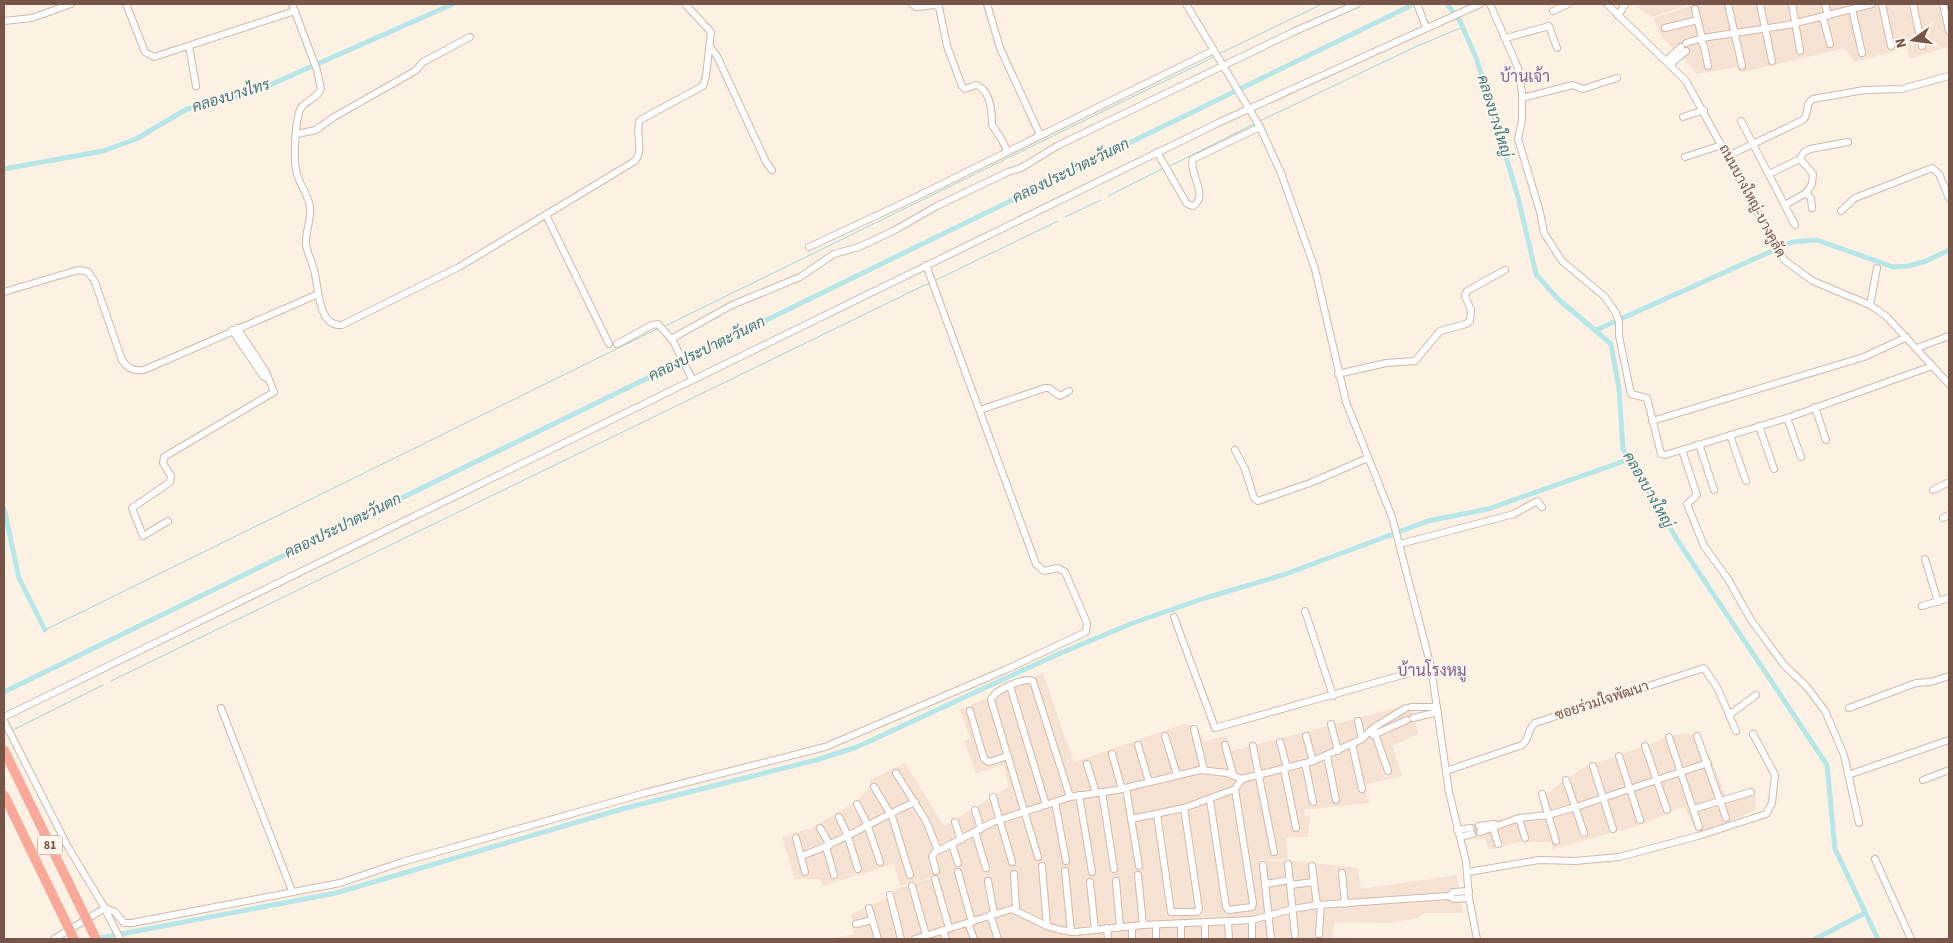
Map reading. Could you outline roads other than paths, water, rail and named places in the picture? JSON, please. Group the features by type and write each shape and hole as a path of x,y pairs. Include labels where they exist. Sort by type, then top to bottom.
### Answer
{"highway":[{"name":"81","path":"4,750 96,939"},
{"name":"81","path":"4,795 74,939"}],"street":[{"path":"4,21 32,18 71,4"},
{"path":"126,4 148,55 154,57 295,11"},
{"path":"292,4 317,70 321,89 316,97 302,105 298,116 296,170 310,203 310,221 306,244 315,272 316,295 328,320 336,325 342,325 459,267 635,161 640,153 638,128 640,120 703,86 711,37 708,28 685,4"},
{"path":"912,4 916,8 935,5 939,7 947,46 962,86 965,89 976,85 984,91 993,113 992,124 1007,151"},
{"path":"987,4 1000,48 1040,135"},
{"path":"1186,4 1258,124 1281,173 1315,269 1346,402 1393,520 1431,667 1446,771 1457,830 1468,872 1469,898 1477,939"},
{"path":"672,340 732,305 800,277 834,254 859,247 895,230 912,218 1008,172 1021,168 1057,146 1224,65 1357,4"},
{"path":"1417,4 1426,27"},
{"path":"1490,4 1518,68 1522,98 1522,120 1518,139 1540,212 1544,233 1562,261 1605,297 1616,313 1620,322 1619,336 1631,394 1636,397 1646,396 1661,454 1665,455 1787,418 1932,366"},
{"path":"1553,11 1568,4"},
{"name":"ถนนบางใหญ่-บางคูลัด","path":"1607,4 1669,62 1686,81 1704,110 1771,240 1788,264 1803,275 1870,305 1893,322 1949,384"},
{"path":"1618,16 1626,4"},
{"path":"1728,4 1742,66"},
{"path":"1760,4 1772,61"},
{"path":"1792,4 1800,51"},
{"path":"1825,4 1825,17 1830,44"},
{"path":"1669,62 1687,46 1701,39 1825,17 1872,4"},
{"path":"1882,4 1891,46"},
{"path":"1913,4 1922,46"},
{"path":"1943,4 1949,31"},
{"path":"4,717 691,377 1249,108 1477,5"},
{"path":"1695,9 1708,66"},
{"path":"1852,10 1862,53"},
{"path":"1665,28 1698,20"},
{"path":"1506,38 1549,26 1556,48"},
{"path":"297,134 316,130 334,117 415,71 423,62 470,37"},
{"path":"189,46 196,86"},
{"path":"710,47 717,56 766,162 772,170"},
{"path":"809,247 916,197 1040,135 1216,53"},
{"path":"1728,156 1754,145 1805,118 1808,105 1813,99 1864,90 1902,88 1949,76"},
{"path":"1522,98 1573,85 1583,89 1617,78"},
{"path":"1683,117 1704,110"},
{"path":"1741,121 1795,225"},
{"path":"1157,152 1187,204 1193,206 1198,202 1200,196 1191,166 1192,159 1258,124"},
{"path":"1769,174 1800,159 1804,152 1810,149 1848,142"},
{"path":"1684,156 1722,145"},
{"path":"1785,206 1806,193 1812,184 1813,174 1800,159"},
{"path":"1841,211 1855,198 1932,168 1939,174 1949,198"},
{"path":"1806,193 1811,198 1812,208"},
{"path":"546,215 609,344"},
{"path":"105,908 115,912 124,923 132,923 340,882 402,862 644,793 825,747 1005,670 1086,632 1086,623 1065,572 1058,568 1044,571 1036,564 926,265"},
{"path":"1870,305 1876,268"},
{"path":"4,292 71,272 80,270 88,272 95,282 122,360 132,370 144,370 316,295"},
{"path":"1338,374 1386,363 1415,362 1440,330 1466,324 1470,321 1472,314 1465,296 1467,291 1505,270"},
{"path":"617,344 655,324 664,328 691,377"},
{"path":"168,521 143,536 132,508 170,482 171,476 162,460 273,393 274,389 268,378 263,376 235,329"},
{"path":"1917,348 1949,336"},
{"path":"1652,421 1864,357 1908,337"},
{"path":"980,410 1045,388 1049,388 1060,396 1069,391"},
{"path":"1815,407 1826,440"},
{"path":"1787,418 1801,457"},
{"path":"1759,426 1774,469"},
{"path":"1730,435 1746,481"},
{"path":"1699,444 1714,490"},
{"path":"1235,450 1245,469 1254,498 1258,501 1317,481 1368,458"},
{"path":"1682,450 1697,496 1687,504 1704,546 1728,578 1751,620 1784,665 1807,687 1825,711 1834,728 1848,775 1859,823"},
{"path":"1933,490 1949,482"},
{"path":"1400,544 1514,514 1537,502 1542,507"},
{"path":"1925,559 1938,602"},
{"path":"1922,606 1949,598"},
{"path":"1305,611 1333,696"},
{"path":"1174,617 1215,728 1431,667"},
{"name":"ซอยร่วมใจพัฒนา","path":"1446,771 1522,745 1527,740 1531,726 1535,723 1704,668 1718,689 1736,732"},
{"path":"1848,708 1916,684 1931,682 1949,676"},
{"path":"1038,857 991,700 994,693 1026,679 1033,681 1070,797"},
{"path":"1010,686 1046,805"},
{"path":"1729,715 1756,695"},
{"path":"221,708 292,891"},
{"path":"1131,819 1184,808 1210,800 1234,789 1242,779 1327,756 1364,738 1408,708 1438,709"},
{"path":"1374,731 1438,709"},
{"path":"970,711 984,759 989,762 1008,756"},
{"path":"4,721 68,848 105,908 120,939"},
{"path":"1358,721 1364,738"},
{"path":"1331,724 1338,751"},
{"path":"1194,729 1204,770"},
{"path":"1374,731 1388,772"},
{"path":"1468,872 1539,860 1575,861 1620,857 1698,836 1766,814 1772,803 1775,775 1753,734"},
{"path":"1164,736 1176,775"},
{"path":"1306,736 1313,761"},
{"path":"1697,736 1726,818"},
{"path":"1669,737 1699,827"},
{"path":"1848,775 1949,740"},
{"path":"1280,742 1296,828"},
{"path":"1352,744 1362,789"},
{"path":"1138,745 1149,782"},
{"path":"1225,746 1233,774"},
{"path":"1253,746 1274,852"},
{"path":"1645,746 1667,810"},
{"path":"1112,754 1124,789 1139,866"},
{"path":"1327,756 1336,800"},
{"path":"1619,756 1640,820"},
{"path":"1305,763 1313,802"},
{"path":"1480,829 1520,818 1548,815 1576,807 1708,763"},
{"path":"1087,764 1099,793 1114,869"},
{"path":"1593,766 1613,829"},
{"path":"936,871 932,856 938,849 952,845 1000,820 1070,797 1124,789 1176,775 1204,770 1233,774 1242,779"},
{"path":"1923,780 1949,770"},
{"path":"896,773 915,802 938,849"},
{"path":"1566,780 1584,833"},
{"path":"874,787 890,813 910,875"},
{"path":"1210,800 1226,907 1229,910 1252,907 1253,902 1234,789"},
{"path":"1693,809 1751,792"},
{"path":"1542,794 1556,841"},
{"path":"1080,795 1092,872"},
{"path":"993,797 1012,862"},
{"path":"801,856 828,846 847,834 915,802"},
{"path":"1055,802 1066,861"},
{"path":"857,804 867,824 880,862"},
{"path":"1157,814 1171,912 1197,912 1200,909 1184,808"},
{"path":"974,810 986,868"},
{"path":"839,817 847,834 858,869"},
{"path":"1520,818 1525,838"},
{"path":"955,822 961,840"},
{"path":"1495,826 1498,844"},
{"path":"820,828 828,846 834,875"},
{"path":"1457,830 1471,831 1460,837"},
{"path":"796,838 805,872"},
{"path":"952,845 958,863"},
{"path":"1875,859 1911,939"},
{"path":"1288,864 1295,935"},
{"path":"1263,865 1271,939"},
{"path":"1042,866 1047,926"},
{"path":"1312,866 1319,905 1319,934"},
{"path":"1065,871 1071,932"},
{"path":"958,872 974,939"},
{"path":"1342,872 1345,904"},
{"path":"1014,874 1016,910"},
{"path":"1138,875 1143,925"},
{"path":"935,879 946,929 946,939"},
{"path":"988,881 992,914 998,939"},
{"path":"1116,881 1120,927"},
{"path":"1090,882 1095,930"},
{"path":"1265,884 1314,882"},
{"path":"912,886 926,935"},
{"path":"1449,896 1452,892 1469,890"},
{"path":"890,894 902,939"},
{"path":"915,939 992,914 1016,910 1047,926 1071,932 1143,925 1252,920 1293,909 1319,905 1449,896 1454,899 1469,898"},
{"path":"54,939 105,908"},
{"path":"869,908 878,939"},
{"path":"856,924 872,920"},
{"path":"1252,920 1252,939"},
{"path":"1228,922 1229,939"},
{"path":"1204,923 1205,939"},
{"path":"1180,924 1181,939"},
{"path":"1156,925 1156,939"},
{"path":"1132,926 1132,939"},
{"path":"1107,928 1108,939"},
{"path":"1079,931 1079,939"}],"waterway":[{"name":"คลองบางไทร","path":"4,169 103,151 136,139 187,109 254,92 453,4"},
{"path":"1219,54 1322,4"},
{"name":"คลองบางใหญ่","path":"1447,4 1460,21 1477,60 1518,197 1536,274 1557,298 1611,344 1619,388 1623,449 1676,538 1827,765 1835,849 1878,939"},
{"name":"คลองประปาตะวันตก","path":"4,692 1410,6"},
{"path":"1260,121 1415,47 1463,27"},
{"path":"663,327 1214,57"},
{"path":"1170,166 1254,124"},
{"path":"1108,196 1162,169"},
{"path":"1065,217 1101,200"},
{"path":"934,281 1058,221"},
{"path":"1596,330 1792,242 1817,240 1893,267 1909,266 1926,261 1949,250"},
{"path":"111,681 931,282"},
{"path":"45,630 659,328"},
{"path":"95,939 336,893 622,809 816,760 857,747 1056,655 1133,623 1202,599 1283,575 1428,521 1488,509 1630,459"},
{"path":"4,508 19,578 45,630"},
{"path":"11,731 103,685"},
{"path":"1815,939 1865,913"}],"district":[{"name":"บ้านเจ้า","path":"1525,77"},
{"name":"บ้านโรงหมู","path":"1432,671"}]}
